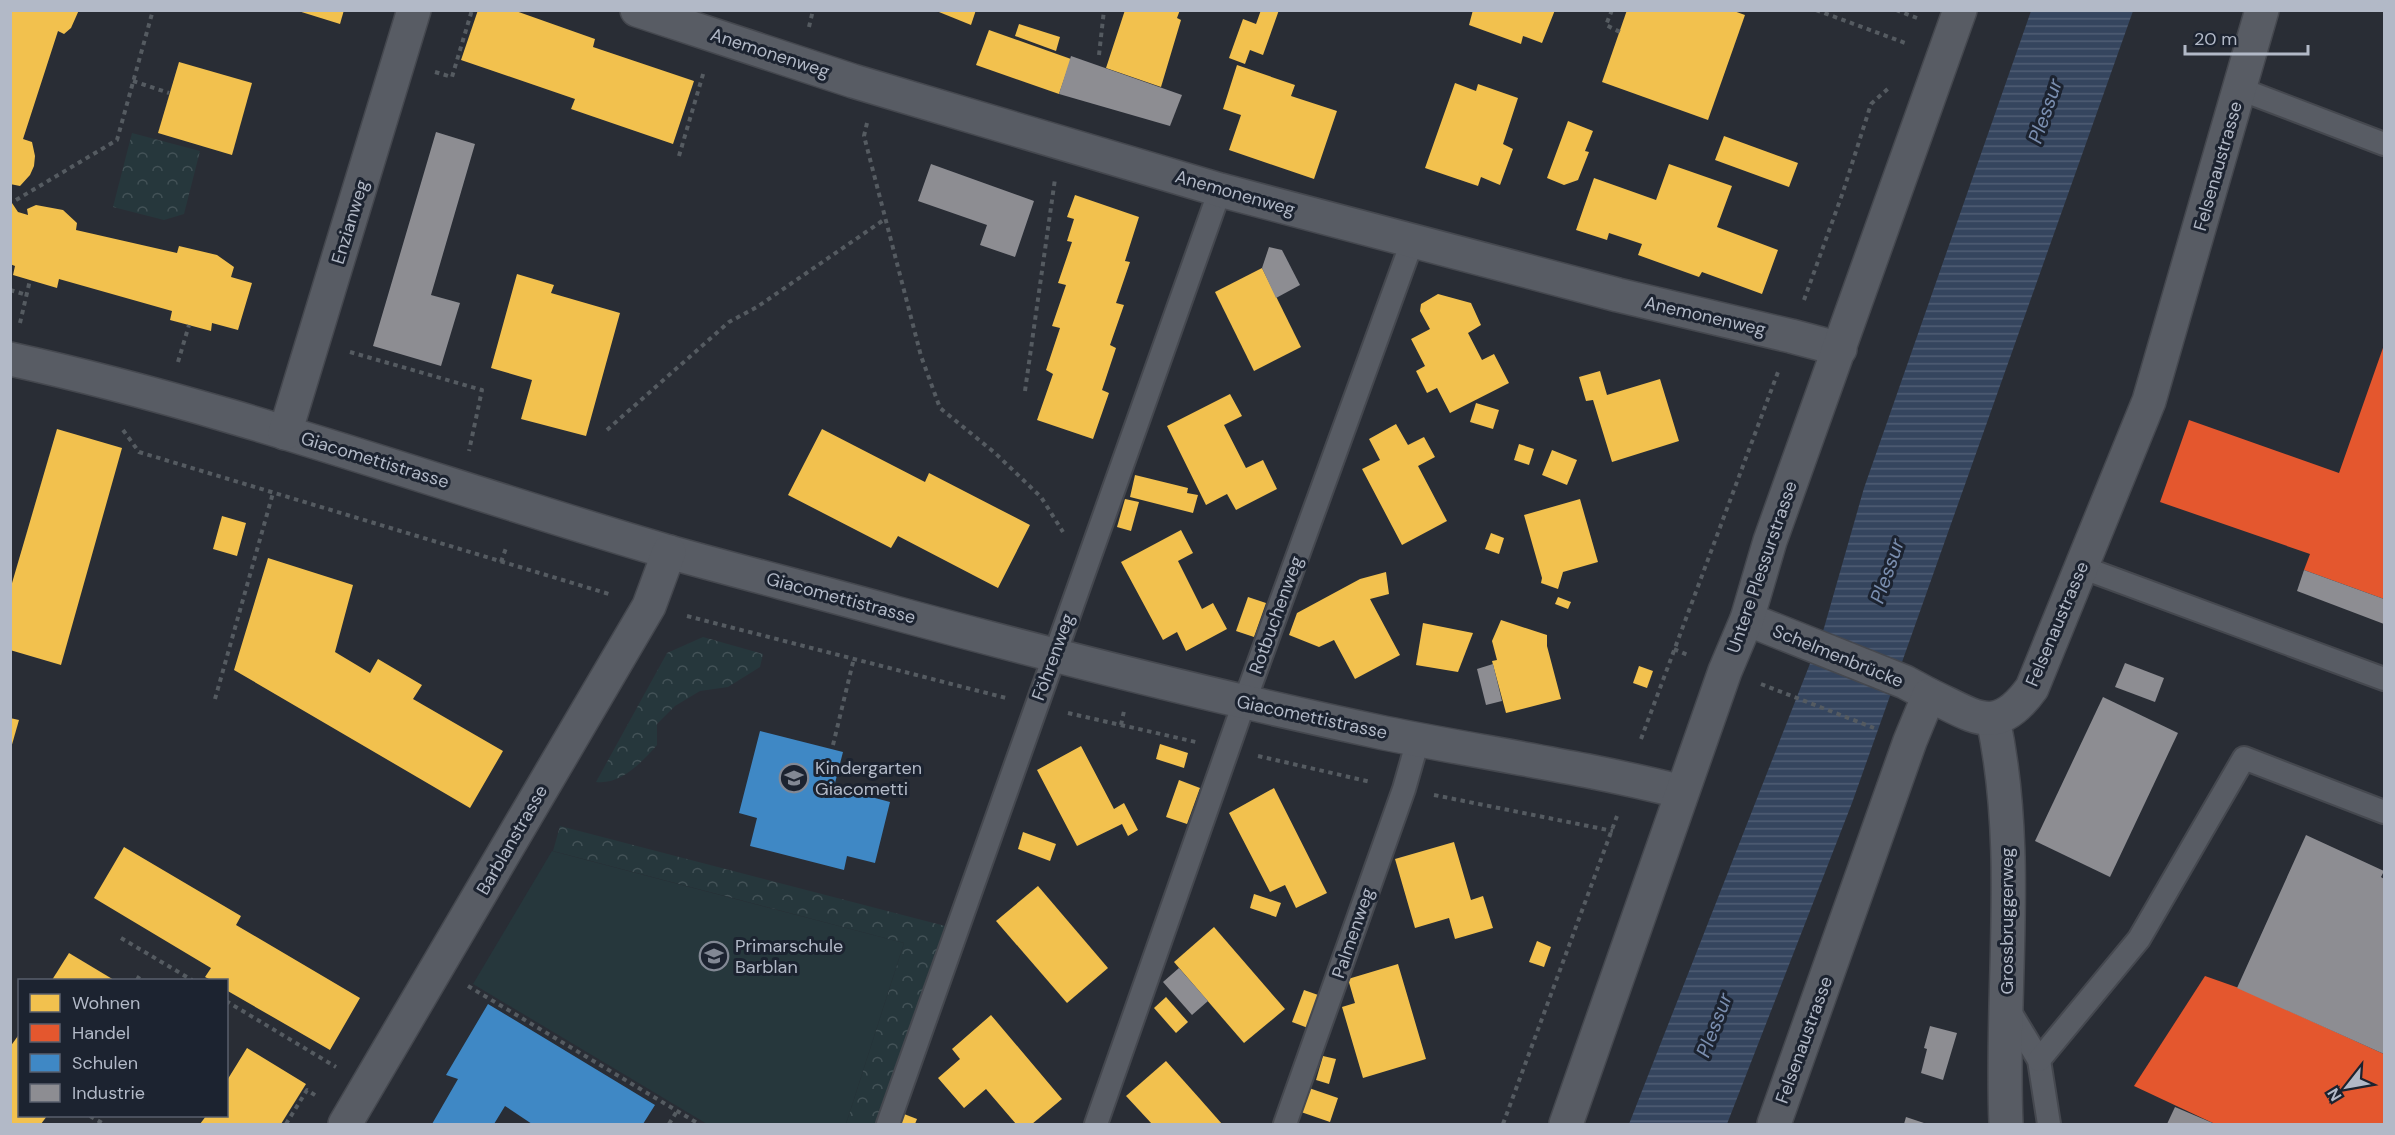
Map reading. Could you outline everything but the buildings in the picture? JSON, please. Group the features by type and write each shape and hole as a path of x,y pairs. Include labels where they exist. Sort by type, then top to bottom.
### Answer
{"street":[{"name":"Enzianweg","path":"285,433 414,10"},
{"name":"Anemonenweg","path":"637,10 875,87 1220,190 1618,295 1840,349"},
{"name":"Untere Plessurstrasse","path":"1566,1125 1682,792 1725,672 1747,619 1770,541 1840,349 1926,67 1960,10"},
{"name":"Felsenaustrasse","path":"1993,719 2004,716 2020,704 2032,688 2149,401 2262,10"},
{"name":"Giacomettistrasse","path":"10,359 85,376 285,433 669,552 1054,656 1244,703 1418,740 1627,778 1682,792"},
{"name":"Barblanstrasse","path":"345,1125 649,606 669,552"},
{"name":"Schelmenbrücke","path":"1747,619 1917,688"},
{"name":"Felsenaustrasse","path":"1774,1125 1910,741 1917,688"},
{"path":"1917,688 1976,718 1993,719"},
{"name":"Grossbruggerweg","path":"1993,719 2000,753 2008,853 2007,1007 2004,1071 2006,1125"}],"lane":[{"path":"2240,89 2385,144"},
{"name":"Föhrenweg","path":"888,1125 1220,190"},
{"name":"Rotbuchenweg","path":"1096,1125 1227,749 1412,242"},
{"path":"2081,567 2385,679"},
{"name":"Palmenweg","path":"1285,1125 1404,789 1418,740"},
{"path":"2039,1060 2139,939 2244,758 2385,813"},
{"path":"2007,1007 2039,1060 2049,1125"}],"path":[{"path":"16,200 117,140 153,10"},
{"path":"397,60 452,77 472,10"},
{"path":"1099,55 1104,10"},
{"path":"1612,10 1606,25 1620,32"},
{"path":"1641,739 1791,336 1843,192 1871,104 1926,67 1918,48 1816,10"},
{"path":"680,156 714,35"},
{"path":"133,81 169,93"},
{"path":"875,87 864,136 921,356 940,408 995,453 1041,497 1085,569"},
{"path":"1024,391 1060,142"},
{"path":"607,429 729,322 757,307 885,219"},
{"path":"21,321 30,280"},
{"path":"10,290 27,295"},
{"path":"178,364 189,325"},
{"path":"313,342 482,390 461,487"},
{"path":"123,430 139,452 609,594"},
{"path":"215,699 273,493"},
{"path":"501,562 506,548"},
{"path":"687,616 1121,725 1404,789 1613,831"},
{"path":"1674,649 1700,660"},
{"path":"833,745 854,658"},
{"path":"1756,683 1879,729"},
{"path":"1121,725 1125,708"},
{"path":"1503,1125 1617,815"},
{"path":"121,938 189,979"},
{"path":"437,967 699,1125"},
{"path":"138,979 140,975"},
{"path":"228,1002 368,1086"},
{"path":"669,1125 677,1111"},
{"path":"92,1117 102,1123"}],"green space":[{"path":"132,133 200,151 184,214 164,220 113,207"},
{"path":"703,637 763,654 760,667 728,687 700,691 675,706 657,724 657,745 645,758 630,771 614,780 596,782 667,653"},
{"path":"560,826 949,927 877,1124 846,1124 904,943 553,851"},
{"name":"Primarschule Barblan","path":"552,851 904,943 846,1124 707,1124 473,984"}],"water":[{"name":"Plessur","path":"2031,11 2133,11 1852,803 1727,1124 1629,1124 1824,628 1864,488"}],"place":[{"name":"Kindergarten Giacometti","path":"794,778"},
{"name":"Primarschule Barblan","path":"714,956"}]}
